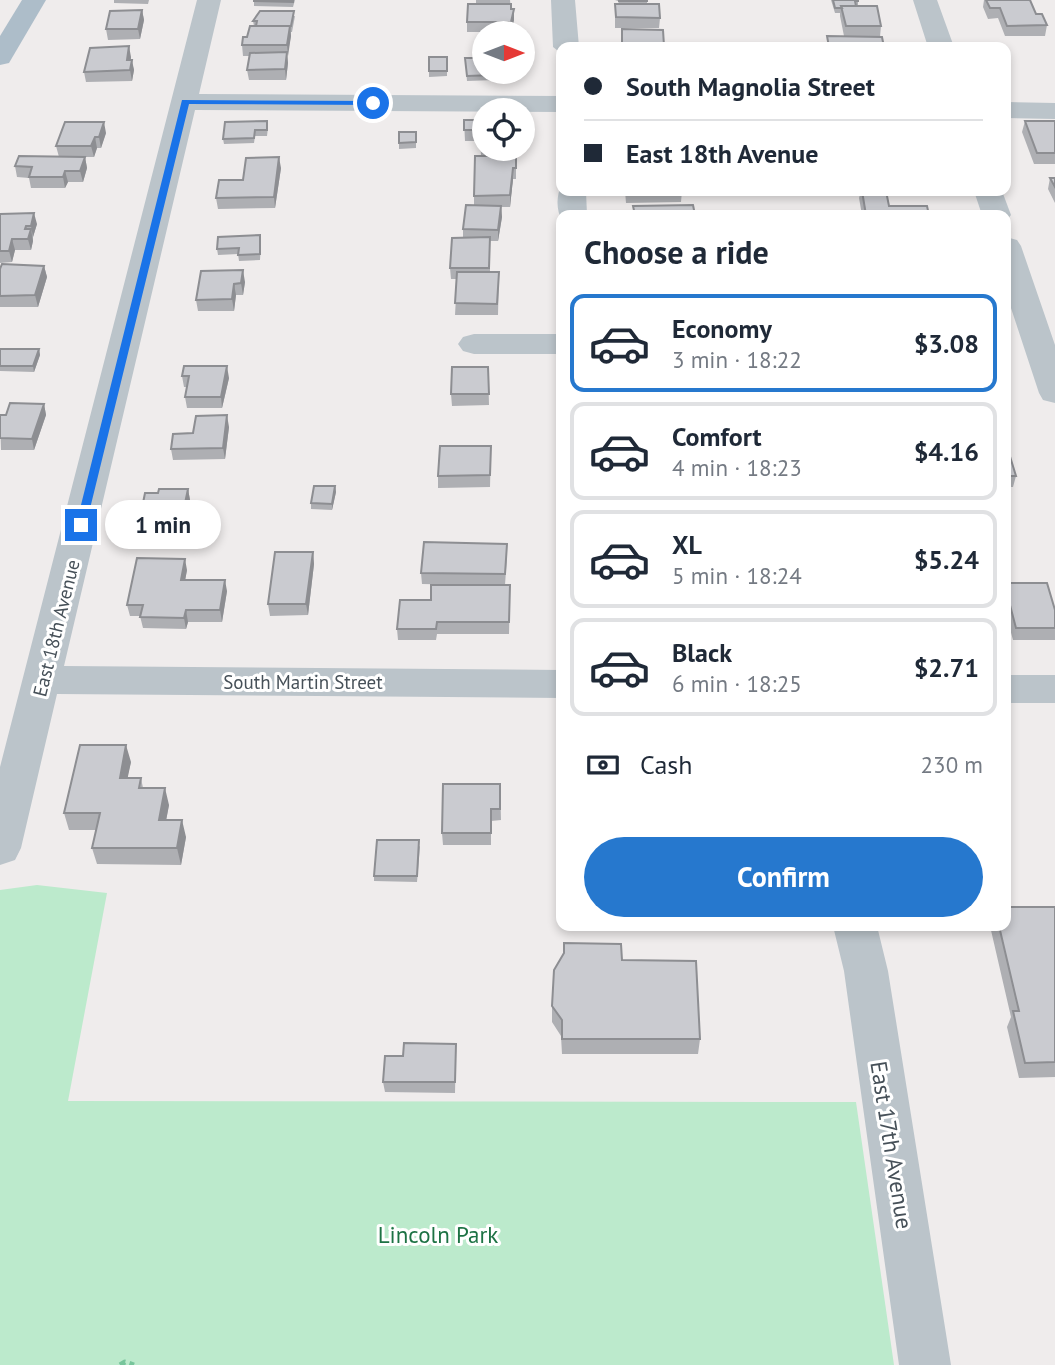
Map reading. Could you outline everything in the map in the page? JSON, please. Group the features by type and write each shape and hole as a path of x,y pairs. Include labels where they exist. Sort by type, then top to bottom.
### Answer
{"main road":[{"path":"0,57 34,0"}],"street":[{"name":"East 18th Avenue","path":"0,848 209,0"},
{"path":"563,0 566,42"},
{"path":"925,0 938,42"},
{"path":"185,102 556,104"},
{"path":"1011,110 1055,111"},
{"path":"1011,258 1048,347 1055,393"},
{"path":"474,344 556,344"},
{"path":"1011,347 1048,347"},
{"name":"South Martin Street","path":"43,680 556,684"},
{"path":"1011,689 1055,689"},
{"name":"East 17th Avenue","path":"856,931 866,971 925,1365"}],"path":[{"path":"120,1365 125,1362 134,1365"}],"green space":[{"name":"Lincoln Park","path":"37,885 107,893 68,1101 856,1102 894,1365 0,1365 0,890"}],"building":[{"path":"293,0 293,2 254,1"},
{"path":"833,0 858,1 855,1 856,6 835,8"},
{"path":"986,0 1030,0 1036,14 1042,14 1047,25 1007,26 1000,8 990,8"},
{"path":"468,4 511,4 511,9 514,9 511,21 467,22"},
{"path":"615,4 659,4 660,18 616,17"},
{"path":"841,6 877,6 881,26 846,26"},
{"path":"142,10 138,29 106,29 110,11"},
{"path":"260,11 294,11 291,26 256,26 257,21 253,21"},
{"path":"250,26 290,26 287,45 242,45 243,37 247,37"},
{"path":"622,29 663,30 664,42 622,42"},
{"path":"827,36 882,37 883,42 828,42"},
{"path":"129,46 127,60 132,60 130,70 84,72 90,48"},
{"path":"287,52 285,69 247,70 250,53"},
{"path":"429,57 447,57 447,71 429,71"},
{"path":"465,58 472,58 472,76 467,76"},
{"path":"464,120 472,120 472,130 464,130"},
{"path":"267,121 267,130 255,130 254,138 223,139 225,122"},
{"path":"1025,121 1055,121 1055,153 1037,153"},
{"path":"65,122 104,122 99,137 95,137 91,146 56,146"},
{"path":"399,132 416,132 416,142 399,143"},
{"path":"19,156 85,157 80,171 65,171 63,177 29,177 32,167 15,166"},
{"path":"279,157 274,197 216,198 219,180 243,180 246,158"},
{"path":"475,161 516,161 510,195 474,196"},
{"path":"863,196 887,196 889,206 927,206 928,210 865,210"},
{"path":"466,205 501,206 498,230 463,229"},
{"path":"693,205 694,210 634,210 633,206"},
{"path":"34,213 31,226 26,226 25,229 31,229 28,239 12,239 9,251 0,251 0,214"},
{"path":"260,235 260,254 238,255 239,248 217,249 218,237"},
{"path":"490,237 489,268 450,268 452,238"},
{"path":"2,264 44,266 35,295 0,296"},
{"path":"243,270 241,283 234,284 232,299 196,300 201,271"},
{"path":"457,272 499,272 497,304 455,303"},
{"path":"0,349 39,349 33,366 0,366"},
{"path":"184,366 227,366 221,397 185,397 189,376 182,376"},
{"path":"452,367 488,367 489,394 451,394"},
{"path":"10,403 44,404 32,439 0,438 0,415 6,415"},
{"path":"227,415 223,448 171,449 173,434 193,433 196,416"},
{"path":"440,446 491,446 490,475 438,476"},
{"path":"1011,460 1016,476 1011,476"},
{"path":"314,486 335,486 332,504 311,503"},
{"path":"159,489 188,489 180,527 139,527 141,515 134,515 136,503 143,503 145,493 158,493"},
{"path":"424,542 507,544 505,574 421,573"},
{"path":"275,552 313,552 306,604 268,604"},
{"path":"137,558 185,559 181,580 225,580 220,610 186,610 184,618 140,617 143,605 127,605"},
{"path":"1011,583 1047,583 1055,610 1055,628 1016,628 1011,609"},
{"path":"431,585 510,585 509,622 437,622 436,629 397,629 400,600 431,600"},
{"path":"80,745 126,745 120,778 141,778 139,788 165,788 159,820 182,820 177,848 92,848 100,813 64,813"},
{"path":"443,784 500,784 500,809 491,809 491,833 442,833"},
{"path":"377,840 419,840 417,876 374,876"},
{"path":"1011,907 1055,907 1055,1062 1025,1063 1013,1011 1019,1011 1000,931 1011,931"},
{"path":"564,943 621,944 622,960 696,961 700,1039 562,1039 562,1020 552,1006 554,970 564,953"},
{"path":"404,1043 456,1044 455,1082 383,1082 385,1056 403,1056"}],"route":[{"path":"81,525 185,102 373,103"}]}
